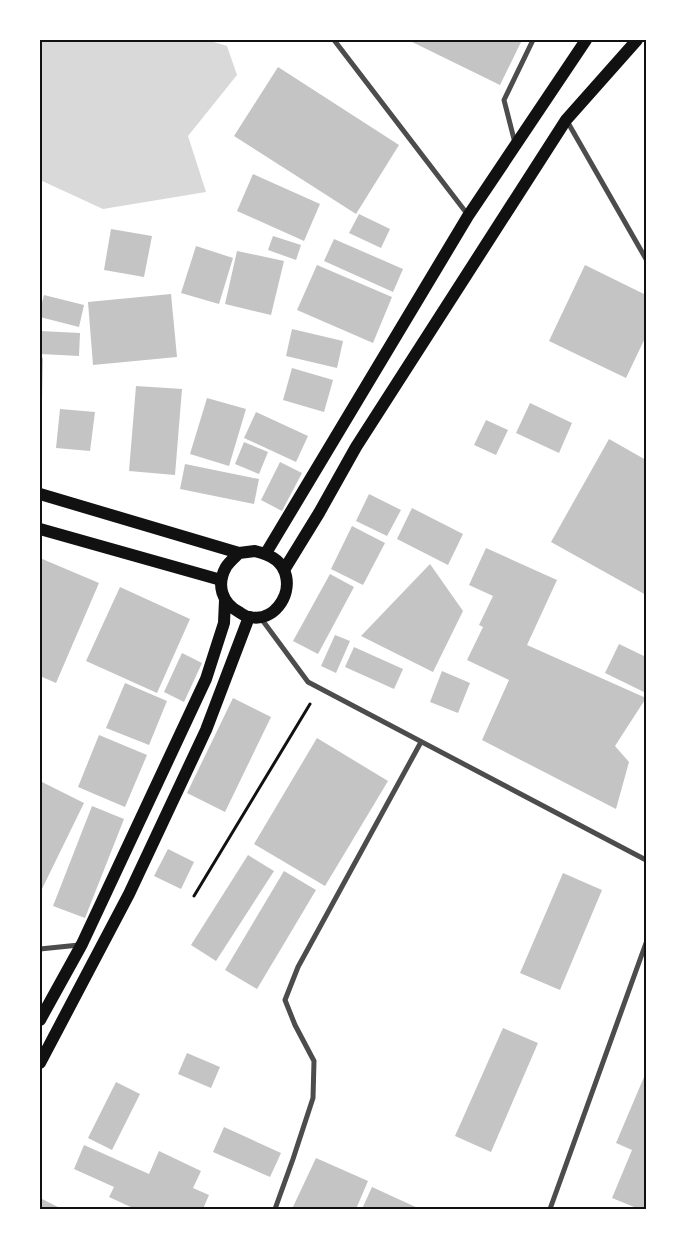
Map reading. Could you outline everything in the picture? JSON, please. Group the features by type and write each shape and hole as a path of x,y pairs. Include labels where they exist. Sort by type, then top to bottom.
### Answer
{"main road":[{"path":"266,553 468,216 586,40"},
{"path":"284,570 320,513 356,447 566,120 637,40"},
{"path":"40,494 239,552 256,551 266,553 275,558 284,570 287,587 285,598 279,607 271,613 255,617 231,608 225,600"},
{"path":"40,529 222,580"},
{"path":"40,1020 82,944 206,679 224,623 225,600 222,580 226,566 239,552"},
{"path":"40,1063 128,894 206,730 255,617"}],"street":[{"path":"334,40 468,216"},
{"path":"516,146 504,100 533,40"},
{"path":"566,120 646,260"},
{"path":"255,617 308,682 646,860"},
{"path":"275,1209 312,1098 314,1061 284,1000 298,967 421,742"},
{"path":"550,1209 646,943"},
{"path":"40,949 82,944"}],"path":[{"path":"194,896 320,689"}],"shaded area":[{"path":"40,40 207,40 227,46 237,75 188,136 206,192 103,209 40,180"}],"building":[{"path":"408,40 522,40 500,85"},
{"path":"278,67 399,145 356,214 234,136"},
{"path":"253,174 320,204 304,241 237,211"},
{"path":"359,214 390,229 381,248 349,233"},
{"path":"111,229 152,236 144,277 104,270"},
{"path":"273,236 301,245 296,260 268,250"},
{"path":"334,239 403,269 393,292 324,261"},
{"path":"196,246 233,258 219,304 181,293"},
{"path":"237,251 284,261 271,315 225,304"},
{"path":"317,265 392,297 373,343 297,310"},
{"path":"585,265 646,295 646,336 626,378 549,341"},
{"path":"171,294 177,357 93,365 88,302"},
{"path":"44,295 84,305 79,327 40,317"},
{"path":"292,329 343,341 337,368 286,356"},
{"path":"40,331 80,333 79,356 40,354"},
{"path":"40,358 43,358 42,401 40,401"},
{"path":"292,368 333,380 324,412 283,400"},
{"path":"136,386 182,389 175,475 129,471"},
{"path":"207,398 246,409 229,466 190,454"},
{"path":"530,403 572,423 559,453 516,433"},
{"path":"60,409 95,412 90,451 56,448"},
{"path":"256,412 308,436 296,462 244,438"},
{"path":"486,420 508,430 496,455 474,445"},
{"path":"609,439 646,460 646,595 551,542"},
{"path":"244,442 268,452 259,474 235,464"},
{"path":"280,462 302,473 282,511 261,500"},
{"path":"185,464 259,479 254,504 180,489"},
{"path":"369,494 401,510 387,536 356,521"},
{"path":"412,508 463,534 448,565 397,539"},
{"path":"352,526 385,543 363,585 331,569"},
{"path":"486,548 557,580 527,645 646,698 615,746 629,762 616,809 482,740 509,680 467,660 483,627 479,625 493,596 469,585"},
{"path":"40,558 99,583 56,683 40,676"},
{"path":"430,564 463,611 433,672 361,636"},
{"path":"330,574 354,587 318,654 293,641"},
{"path":"120,587 190,619 157,693 86,661"},
{"path":"335,635 350,641 336,673 321,666"},
{"path":"619,644 646,657 646,693 605,673"},
{"path":"354,647 403,669 394,689 345,667"},
{"path":"182,653 202,663 184,702 164,692"},
{"path":"442,671 470,683 458,713 430,702"},
{"path":"125,683 167,701 149,745 106,728"},
{"path":"233,698 271,717 225,812 187,793"},
{"path":"99,735 147,755 125,807 78,787"},
{"path":"317,738 388,781 325,886 254,844"},
{"path":"40,781 84,803 40,893"},
{"path":"92,806 124,819 85,918 53,906"},
{"path":"168,849 194,862 181,889 154,876"},
{"path":"248,855 274,871 216,961 191,945"},
{"path":"284,871 316,890 257,989 225,970"},
{"path":"563,873 602,890 560,990 520,973"},
{"path":"503,1028 538,1043 491,1152 455,1136"},
{"path":"187,1053 220,1067 211,1088 178,1074"},
{"path":"644,1077 646,1078 646,1209 639,1209 612,1198 632,1150 616,1143"},
{"path":"116,1082 140,1094 112,1150 88,1138"},
{"path":"224,1127 281,1153 270,1177 213,1152"},
{"path":"84,1145 149,1174 159,1151 201,1171 193,1188 209,1195 203,1209 135,1209 109,1197 114,1187 74,1169"},
{"path":"316,1158 368,1181 356,1209 292,1209"},
{"path":"372,1187 420,1209 362,1209"},
{"path":"40,1198 62,1209 40,1209"}]}
